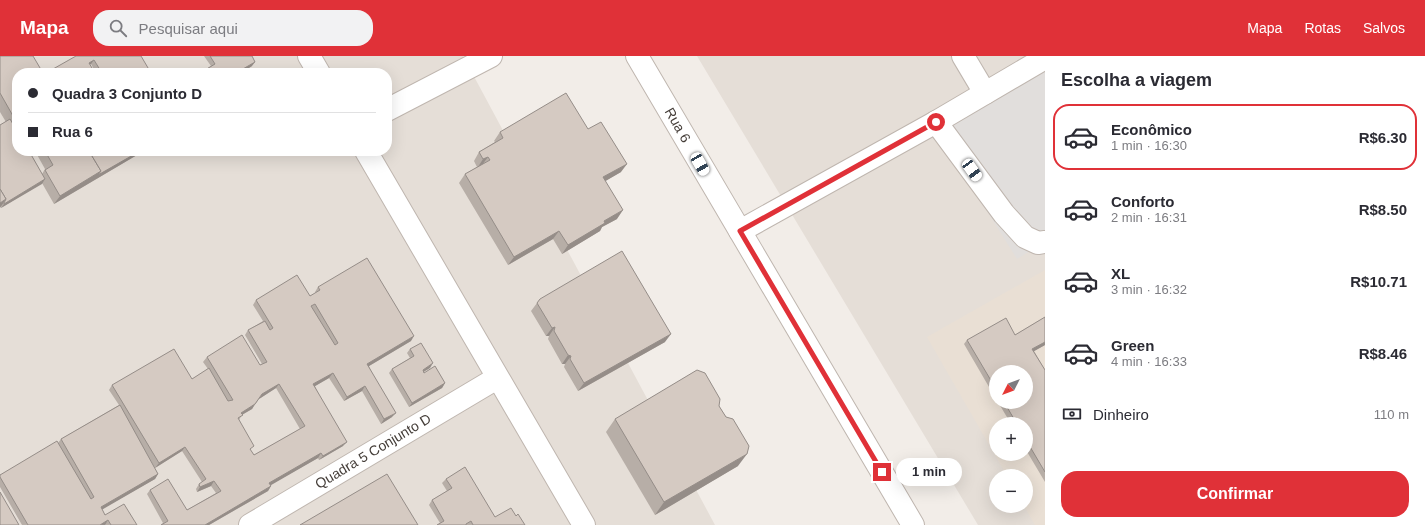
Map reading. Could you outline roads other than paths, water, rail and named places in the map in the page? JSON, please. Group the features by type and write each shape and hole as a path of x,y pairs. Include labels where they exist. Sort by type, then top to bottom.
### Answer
{"street":[{"path":"309,56 317,68"},
{"path":"392,107 491,56"},
{"name":"Rua 6","path":"637,56 913,525"},
{"path":"963,56 985,93"},
{"path":"740,231 936,122 1045,58"},
{"path":"936,122 1004,214 1025,237 1038,243 1045,242"},
{"path":"369,156 584,525"},
{"name":"Quadra 5 Conjunto D","path":"250,525 497,378"}]}
